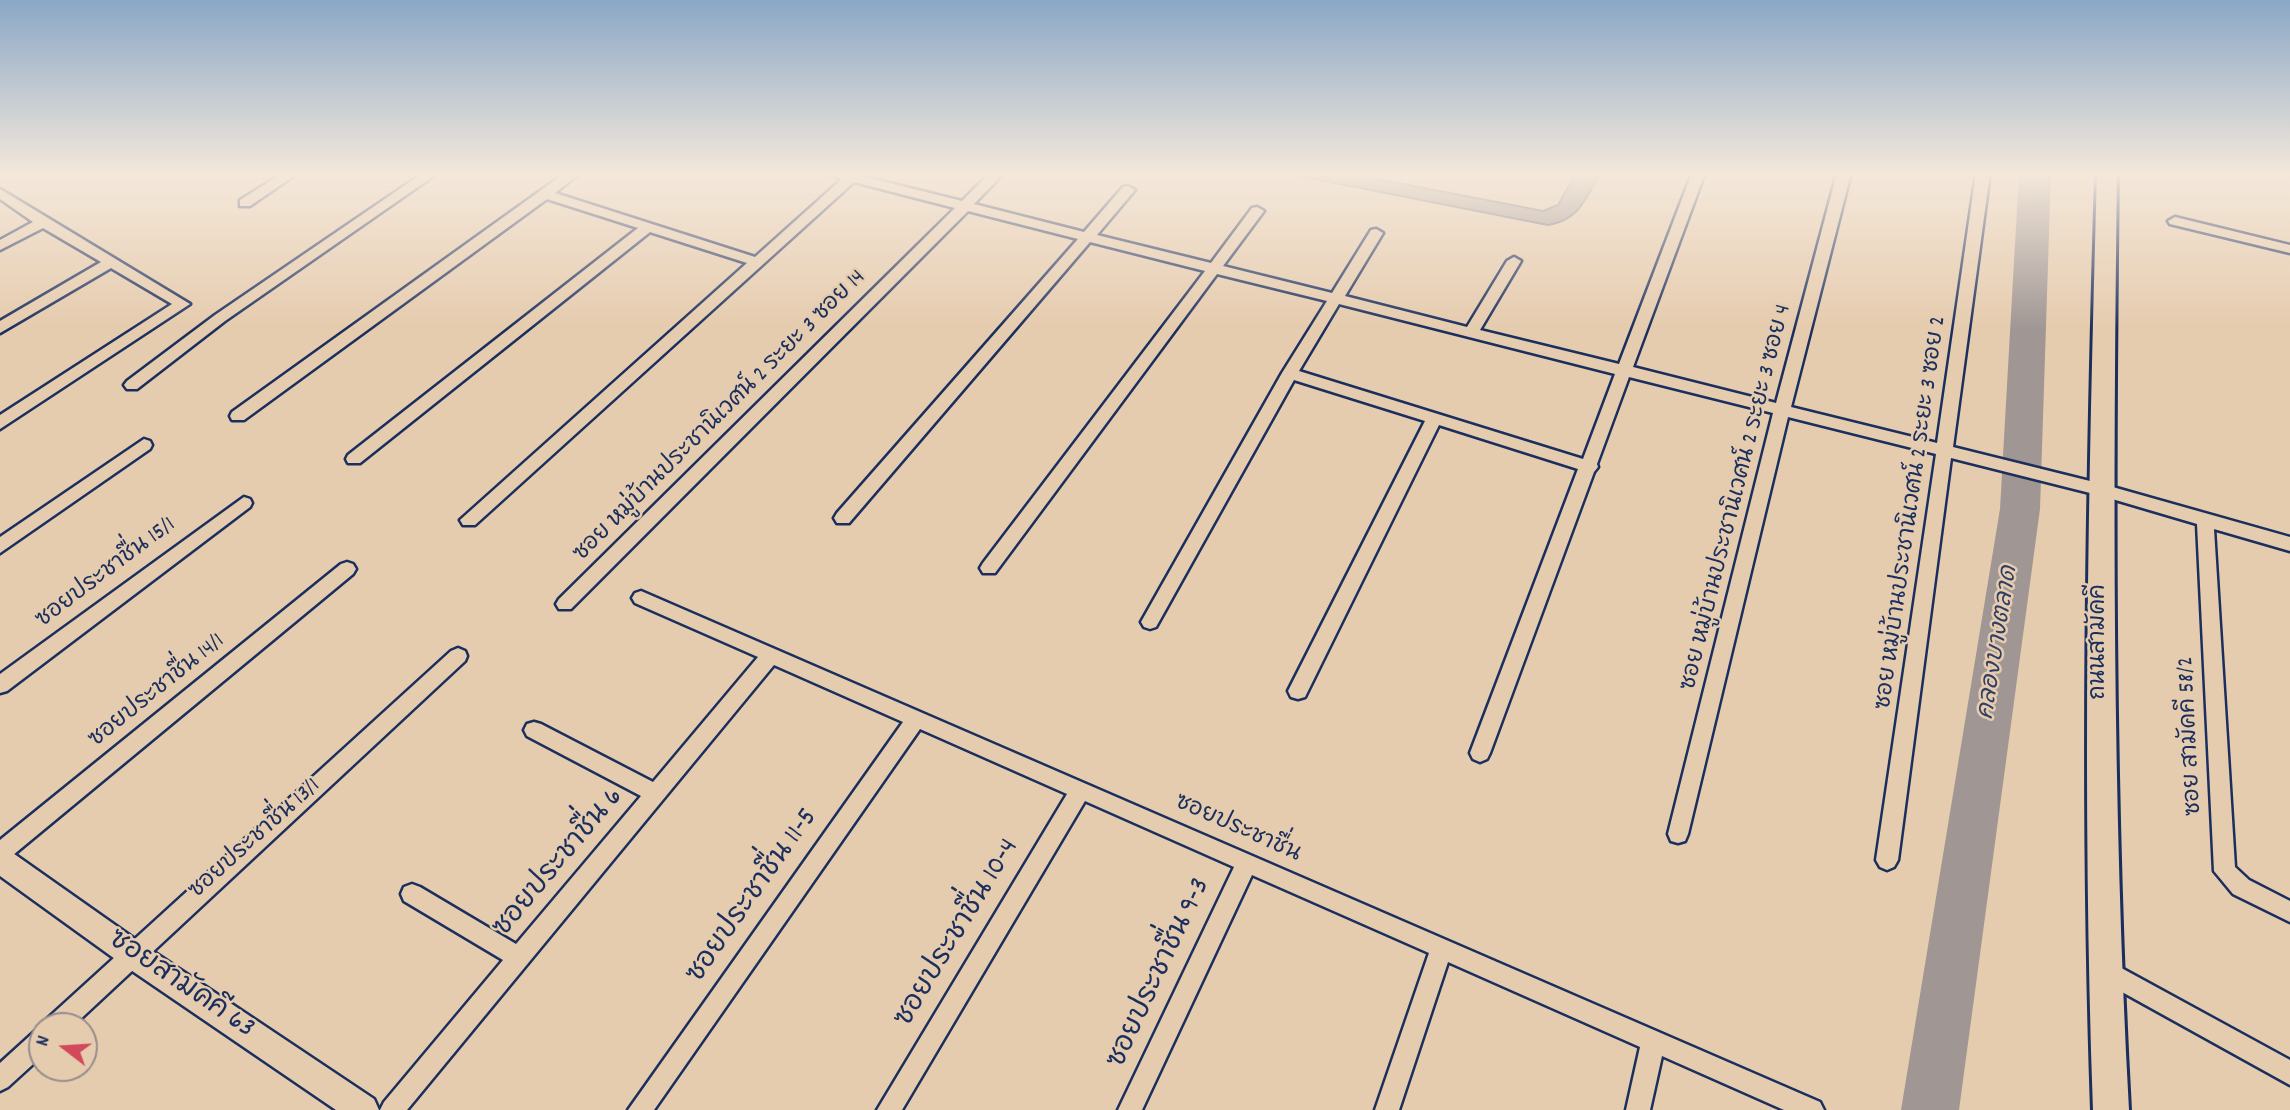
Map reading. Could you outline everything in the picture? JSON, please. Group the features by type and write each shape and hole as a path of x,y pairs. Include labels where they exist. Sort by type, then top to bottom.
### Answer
{"main road":[{"name":"ถนนสามัคคี","path":"2106,225 2102,489 2103,969 2111,1110"}],"street":[{"path":"0,246 38,225"},
{"path":"0,423 183,304 48,225"},
{"path":"132,385 220,318 356,225"},
{"path":"238,416 502,225"},
{"path":"636,225 757,262"},
{"path":"470,520 799,225"},
{"name":"ซอย หมู่บ้านประชานิเวศน์ 2 ระยะ 3 ซอย 14","path":"565,604 946,225"},
{"path":"1041,225 2102,489 2290,544"},
{"path":"843,518 1097,225"},
{"path":"989,568 1247,225"},
{"path":"1480,753 1590,467 1622,370 1679,225"},
{"name":"ซอย หมู่บ้านประชานิเวศน์ 2 ระยะ 3 ซอย 4","path":"1678,834 1782,409 1830,225"},
{"name":"ซอย หมู่บ้านประชานิเวศน์ 2 ระยะ 3 ซอย 2","path":"1887,860 1976,225"},
{"path":"2191,225 2290,249"},
{"path":"354,459 646,228"},
{"path":"1150,622 1290,373 1376,233"},
{"path":"1472,331 1514,261"},
{"path":"0,328 111,262"},
{"path":"1290,373 1590,467"},
{"path":"1298,691 1434,419"},
{"path":"0,546 144,445"},
{"name":"ซอยประชาชื่น 15/1","path":"0,685 244,503"},
{"name":"ซอย สามัคคี 58/2","path":"2205,520 2225,871 2241,887 2290,912"},
{"name":"ซอยประชาชื่น 14/1","path":"0,853 347,569"},
{"name":"ซอยประชาชื่น","path":"641,598 1812,1110"},
{"name":"ซอยประชาชื่น 6","path":"392,1110 771,654"},
{"name":"ซอยประชาชื่น 13/1","path":"71,1012 458,656"},
{"name":"ซอยประชาชื่น 11-5","path":"640,1110 917,718"},
{"path":"534,730 656,794"},
{"name":"ซอยประชาชื่น 10-4","path":"889,1110 1081,789"},
{"name":"ซอยสามัคคี 63","path":"0,860 132,954 363,1110"},
{"name":"ซอยประชาชื่น 9-3","path":"1130,1110 1246,864"},
{"path":"412,894 519,958"},
{"path":"1387,1110 1442,948"},
{"path":"2103,969 2290,1073"},
{"path":"1638,1110 1653,1042"},
{"path":"0,1079 28,1053"}],"waterway":[{"name":"คลองบางตลาด","path":"1930,1110 2020,509 2033,225"}]}
